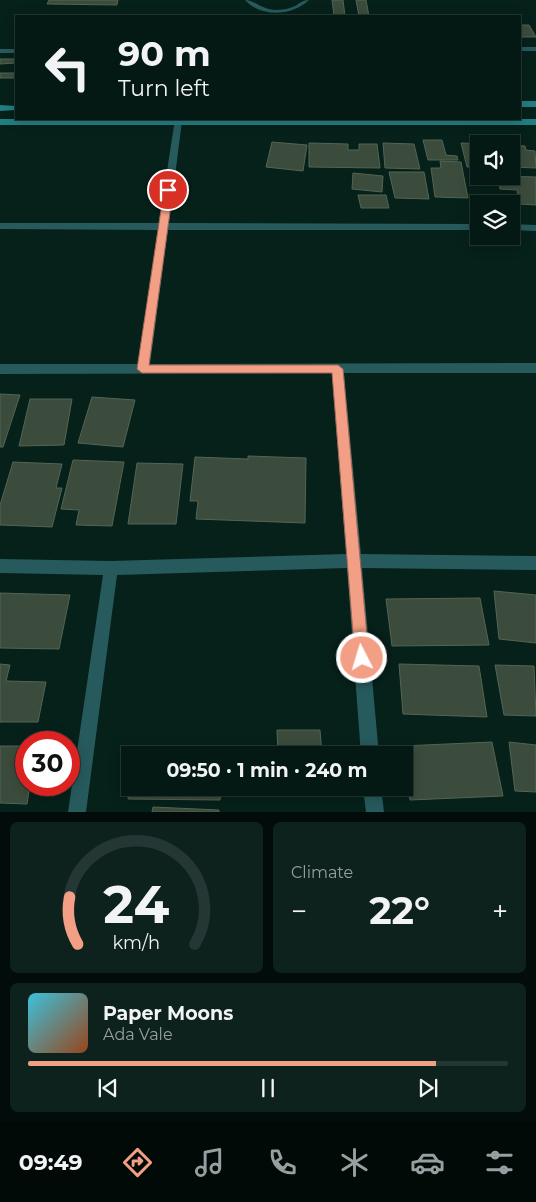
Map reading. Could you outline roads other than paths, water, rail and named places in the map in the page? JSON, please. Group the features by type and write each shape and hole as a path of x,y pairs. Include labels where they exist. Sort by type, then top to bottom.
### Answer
{"street":[{"path":"521,104 536,104"},
{"path":"0,108 15,108"},
{"path":"142,369 178,121"},
{"path":"0,122 536,122"},
{"path":"0,226 470,227"},
{"path":"520,227 536,228"},
{"path":"0,369 536,368"},
{"path":"338,369 369,746"},
{"path":"0,566 111,568 354,561 536,563"},
{"path":"77,812 111,568"},
{"path":"373,796 374,812"}],"lane":[{"path":"247,0 251,5 262,9 293,9 307,0"},
{"path":"262,9 262,15"},
{"path":"293,9 293,15"},
{"path":"521,50 536,49"},
{"path":"0,51 15,51"}]}
